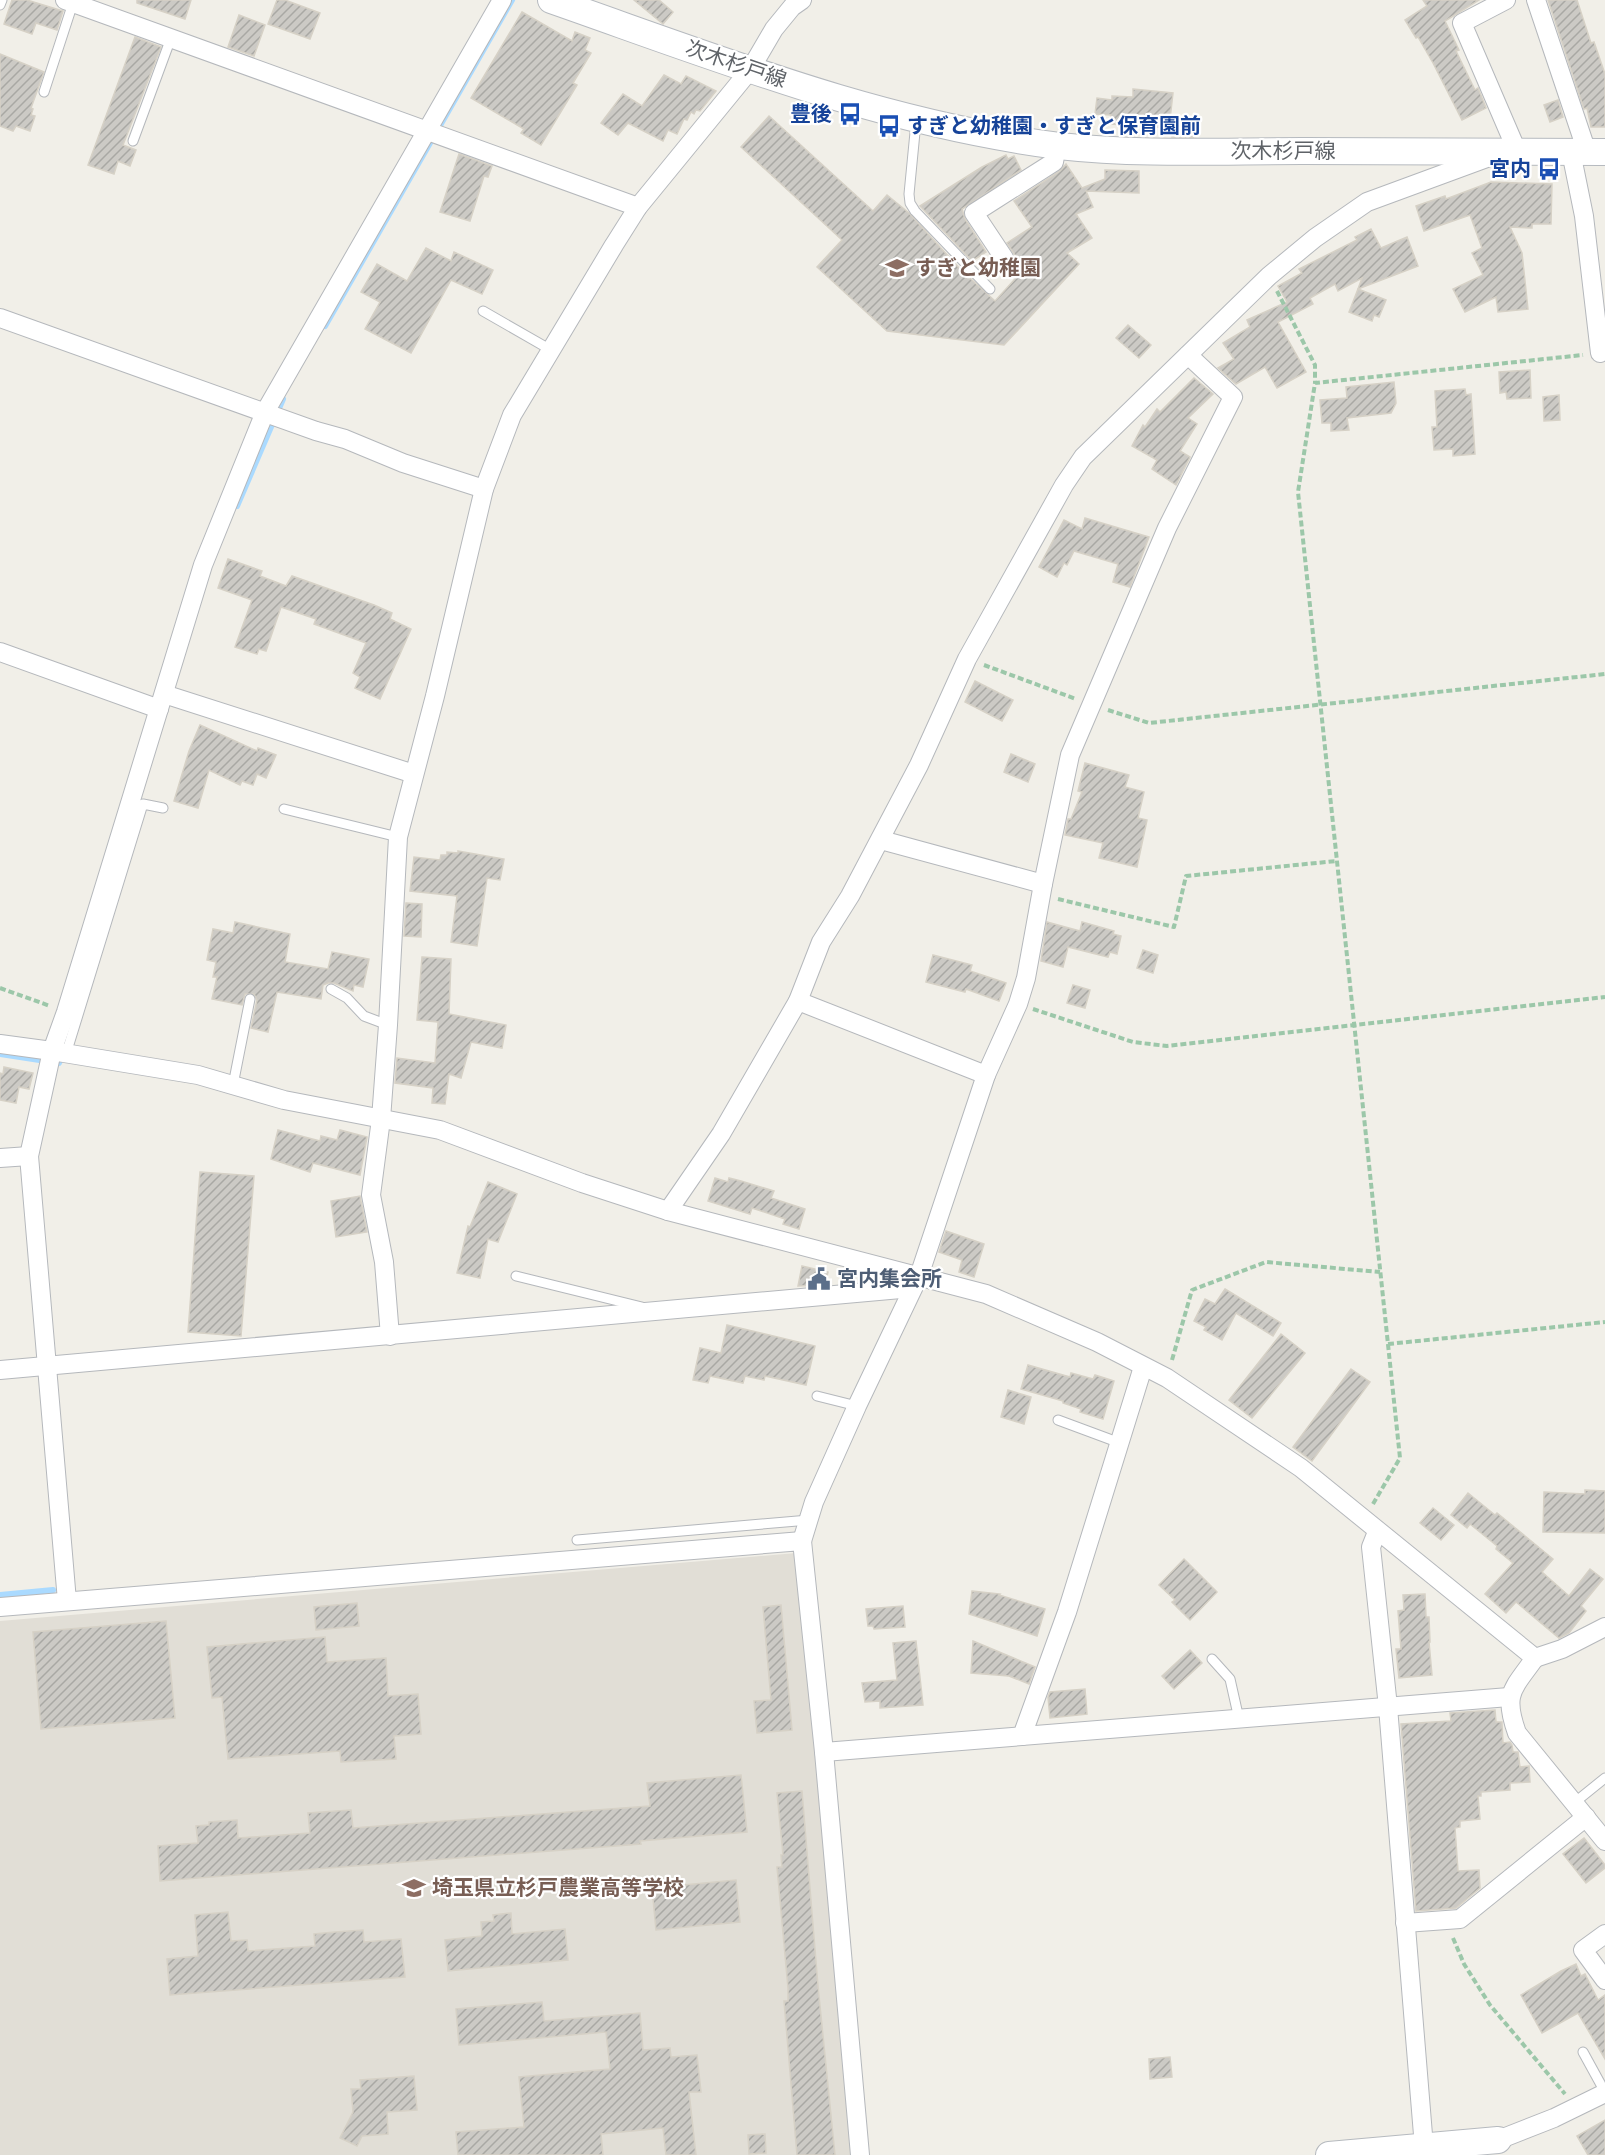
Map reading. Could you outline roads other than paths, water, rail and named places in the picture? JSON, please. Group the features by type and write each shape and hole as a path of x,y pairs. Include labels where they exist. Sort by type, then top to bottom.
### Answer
{"main road":[{"name":"次木杉戸線","path":"551,0 750,70 854,103 958,129 1057,145 1135,152 1513,150 1588,152"},
{"path":"1329,2155 1498,2140"}],"street":[{"path":"67,1601 29,1156 59,1052 66,1012 203,565 266,412 502,0"},
{"path":"390,1336 384,1262 370,1195 381,1119 398,837 484,489 512,415 638,207 750,70 774,29 802,0"},
{"path":"668,1211 721,1134 798,1001 820,942 850,896 920,765 966,659 1064,485 1083,457 1269,276 1316,238 1367,202 1513,150 1462,23 1506,0"},
{"path":"1536,0 1588,152 1584,216 1600,353"},
{"path":"69,2 638,207"},
{"path":"1004,258 974,213 1054,162 1057,145"},
{"path":"0,318 316,431 345,439 404,463 484,489"},
{"path":"860,2155 824,1752 802,1540 814,1502 915,1282 986,1075 1018,1004 1026,978 1070,755 1167,528 1233,397 1188,355"},
{"path":"0,652 414,774"},
{"path":"880,840 1042,889"},
{"path":"798,1001 986,1075"},
{"path":"0,1044 198,1076 284,1100 440,1130 582,1184 668,1211 915,1282 986,1294 1096,1342 1167,1378 1302,1468 1364,1518 1377,1532 1535,1658"},
{"path":"0,1158 29,1156"},
{"path":"0,1370 660,1311 915,1282"},
{"path":"1022,1736 1067,1612 1143,1367"},
{"path":"1377,1532 1371,1547 1388,1707 1424,2147"},
{"path":"0,1608 802,1540"},
{"path":"1605,1627 1562,1649 1535,1658 1509,1697 1511,1716 1517,1733 1605,1841"},
{"path":"824,1752 1509,1697"},
{"path":"1405,1923 1460,1919 1586,1817"},
{"path":"1605,1934 1583,1950 1605,1980"},
{"path":"1498,2140 1554,2118 1605,2092"}],"lane":[{"path":"0,5 2,0"},
{"path":"44,92 69,2"},
{"path":"133,141 171,38"},
{"path":"916,119 910,202 915,211 990,289"},
{"path":"483,311 551,350"},
{"path":"59,1052 143,804 163,808"},
{"path":"284,809 398,837"},
{"path":"331,989 346,998 364,1016 388,1025"},
{"path":"233,1085 250,999"},
{"path":"516,1276 660,1311"},
{"path":"817,1396 857,1406"},
{"path":"1058,1420 1119,1443"},
{"path":"577,1539 809,1520"},
{"path":"1212,1659 1230,1679 1239,1719"},
{"path":"1574,1803 1605,1778"},
{"path":"1583,2052 1605,2092"}],"waterway":[{"path":"325,326 512,0"},
{"path":"237,506 283,399"},
{"path":"0,1054 59,1063 62,1055"},
{"path":"0,1595 53,1590"}],"place":[{"name":"豊後","path":"850,114"},
{"name":"すぎと幼稚園・すぎと保育園前","path":"889,126"},
{"name":"宮内","path":"1549,169"},
{"name":"すぎと幼稚園","path":"897,268"},
{"name":"宮内集会所","path":"819,1279"},
{"name":"埼玉県立杉戸農業高等学校","path":"414,1888"}]}
